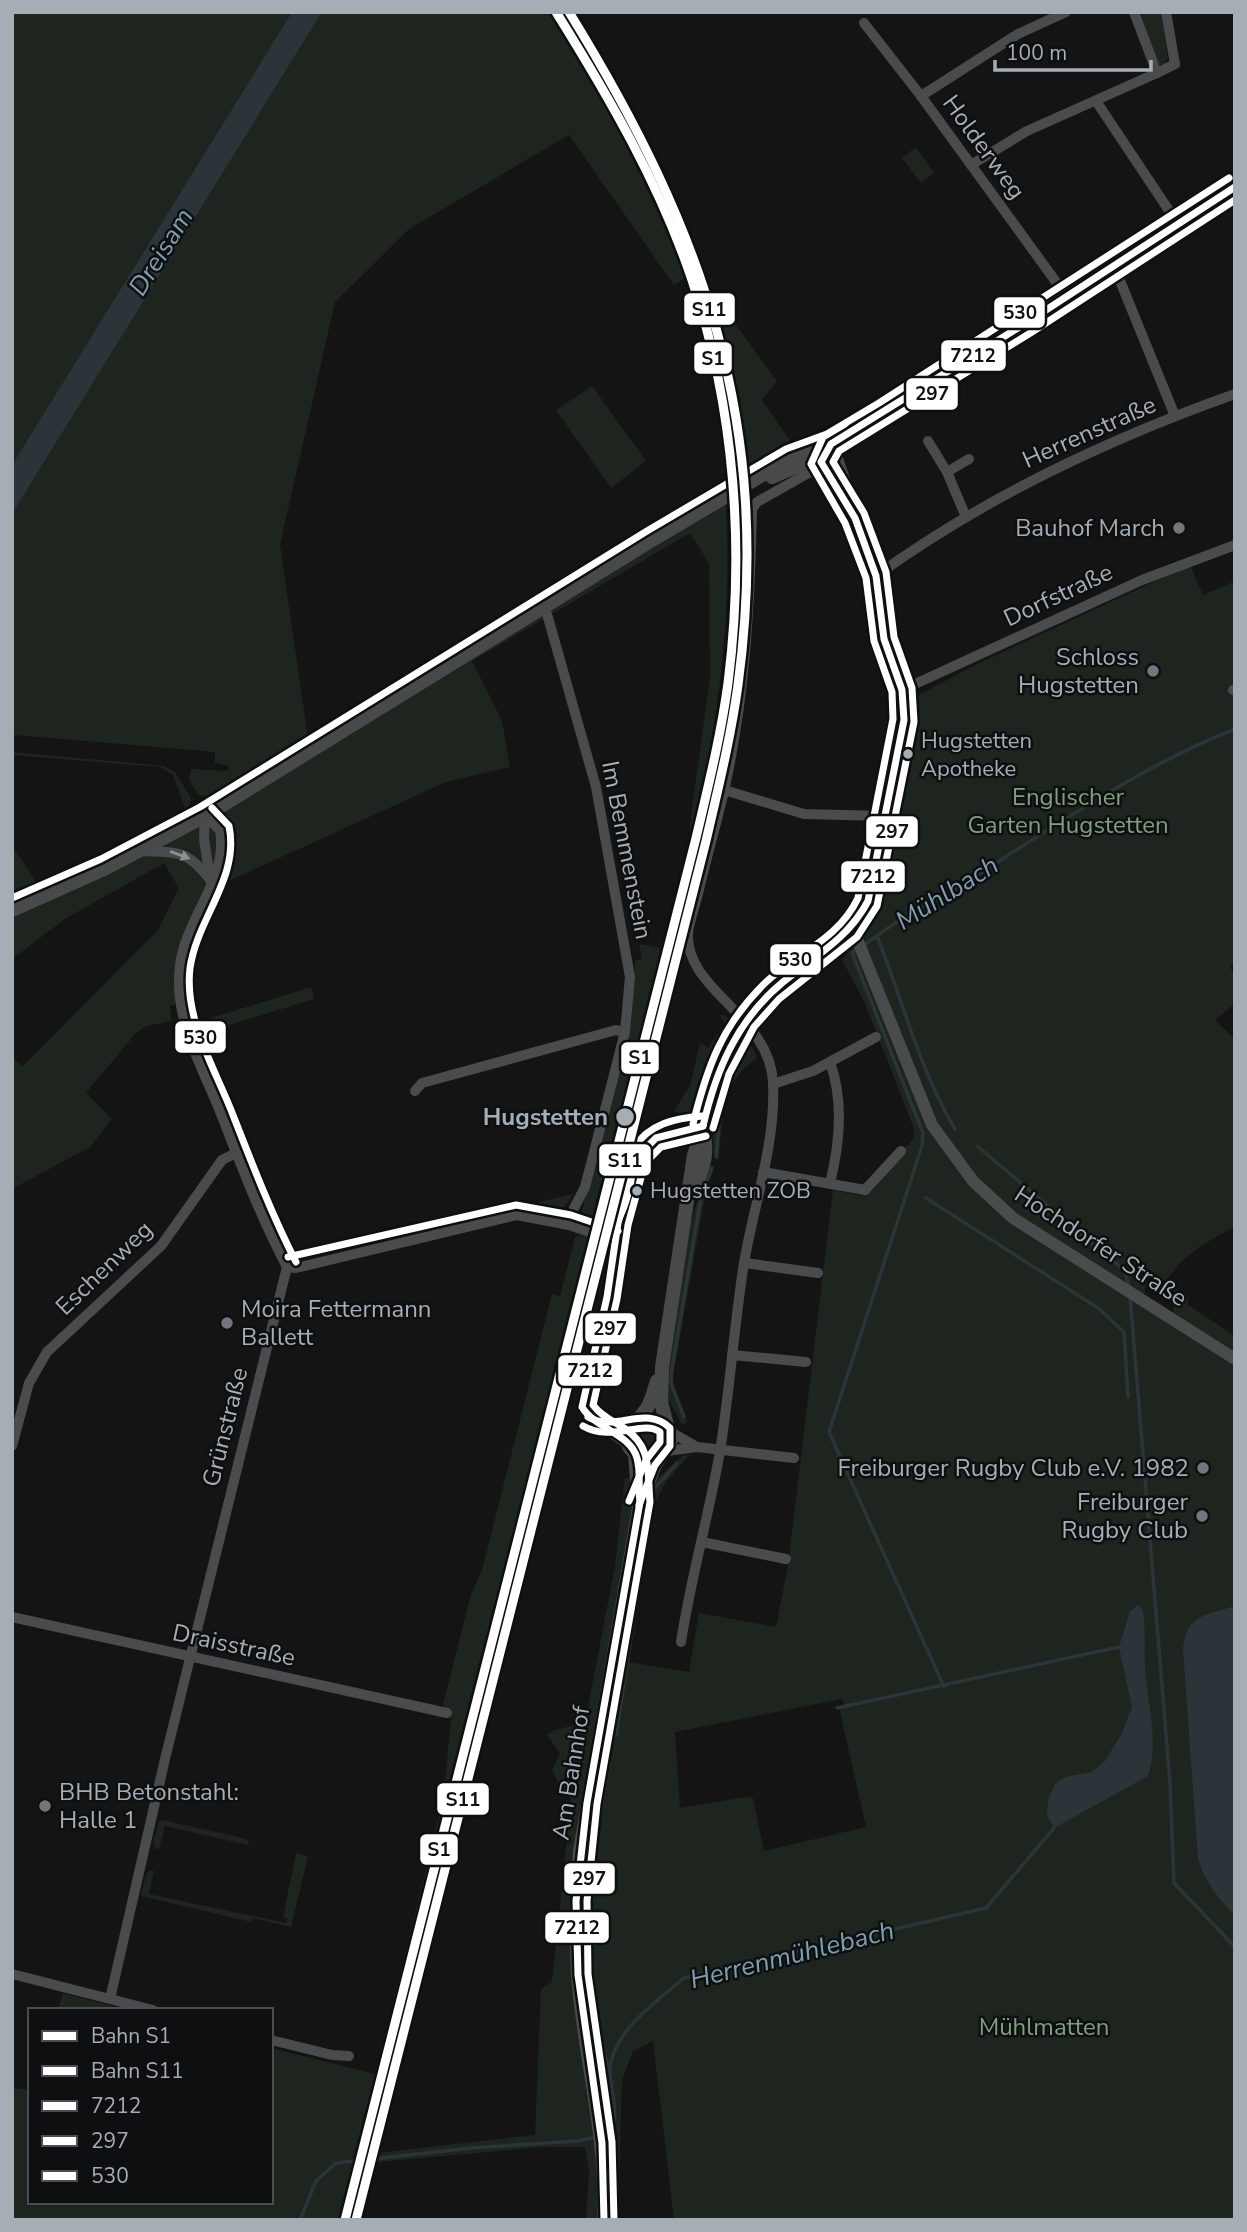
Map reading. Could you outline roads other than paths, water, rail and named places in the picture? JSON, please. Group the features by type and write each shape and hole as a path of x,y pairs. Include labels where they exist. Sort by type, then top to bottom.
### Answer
{"main road":[{"path":"12,909 139,851 205,816 542,606 790,458 831,444 1067,297 1235,187"},
{"path":"750,483 819,466 831,444"},
{"path":"831,444 876,576 884,639 902,690 904,720 858,940"},
{"path":"819,466 855,518"},
{"name":"Am Bahnhof","path":"604,2220 602,2138 578,1975 576,1901 587,1803 640,1502 663,1454 668,1427 661,1402 662,1367 688,1208 705,1157 702,1132 720,1063 746,1019 773,990 832,948 858,940"},
{"name":"Am Bahnhof","path":"640,1502 633,1450 628,1434 650,1401 662,1367"},
{"path":"637,1420 655,1416 668,1427"},
{"path":"633,1450 645,1458 663,1454"}],"street":[{"path":"921,96 1018,34 1066,12"},
{"path":"1134,12 1157,73"},
{"path":"971,165 1027,131 1175,64 1166,12"},
{"name":"Holderweg","path":"864,23 921,96 1067,297"},
{"path":"1096,101 1178,224"},
{"path":"1114,266 1175,416"},
{"name":"Herrenstraße","path":"876,576 995,498 1175,416 1235,394"},
{"path":"928,441 947,472 966,517"},
{"path":"947,472 969,459"},
{"path":"681,1642 690,1585 702,1542 720,1449 745,1262 763,1172 773,1084 768,1056 746,1019 691,959 688,933 724,790 737,719 749,628 752,509 757,502 819,466"},
{"name":"Dorfstraße","path":"902,690 1142,580 1235,545"},
{"name":"Im Bemmenstein","path":"542,606 547,614 593,777 630,977 625,1032 585,1187 571,1214 569,1225"},
{"path":"724,790 804,814 885,816"},
{"path":"205,816 204,839 211,881"},
{"path":"205,816 220,830 223,849 185,944 179,989 188,1034 236,1153 287,1267 296,1268 517,1215 569,1225 615,1241 607,1297 582,1407 585,1414 633,1450"},
{"path":"139,851 181,852 198,864 211,881"},
{"name":"Hochdorfer Straße","path":"858,940 922,1102 953,1157 973,1181 1013,1218 1235,1359"},
{"path":"415,1091 422,1083 616,1030 625,1032"},
{"path":"773,1084 830,1062 876,1037"},
{"path":"830,1062 839,1101 838,1153 831,1183"},
{"path":"763,1172 864,1190 901,1151"},
{"name":"Eschenweg","path":"12,1446 29,1383 47,1352 161,1246 222,1160 236,1153"},
{"path":"745,1262 818,1273"},
{"name":"Grünstraße","path":"110,1999 190,1657 287,1267"},
{"path":"732,1355 806,1362"},
{"path":"598,1424 637,1420"},
{"path":"668,1427 697,1447"},
{"path":"663,1454 697,1447 794,1458"},
{"path":"702,1542 786,1559"},
{"name":"Draisstraße","path":"12,1617 447,1713"},
{"path":"12,1974 145,2008"},
{"path":"273,2040 332,2055 349,2056"}],"water":[{"name":"Dreisam","path":"292,12 322,12 12,514 12,465"},
{"path":"1138,1605 1143,1610 1144,1618 1145,1671 1153,1737 1148,1776 1054,1828 1047,1815 1048,1800 1055,1784 1065,1777 1092,1772 1105,1761 1122,1733 1132,1707 1119,1647 1130,1611"},
{"path":"1235,1606 1235,1916 1208,1882 1198,1858 1183,1649 1185,1637 1193,1622 1207,1614"}],"waterway":[{"name":"Mühlbach","path":"955,1129 921,1059 877,936 1130,780 1199,744 1235,729"},
{"path":"877,936 852,953 923,1133 922,1146 829,1432 944,1687"},
{"path":"716,1157 720,1110 735,1072"},
{"path":"977,1146 1124,1270 1130,1288"},
{"path":"684,1417 671,1383 672,1368 701,1197 712,1168"},
{"path":"926,1198 1098,1308 1124,1332 1128,1397"},
{"path":"1130,1296 1170,1783 1174,1883 1235,1947"},
{"path":"616,1735 654,1489 677,1463"},
{"path":"837,1708 1119,1647"},
{"path":"609,1763 592,1865 587,1927 593,2000 609,2070"},
{"name":"Herrenmühlebach","path":"603,2135 610,2133 613,2126 614,2104 610,2074 611,2060 617,2046 636,2020 684,1978 986,1908 1054,1828"},
{"name":"Herrenmühlebach","path":"300,2220 316,2181 336,2163 471,2148 578,2141 595,2137"}],"railway":[{"path":"375,2151 415,1990 430,1889"}],"rail line":[{"name":"S1","path":"345,2220 696,838 722,722 733,633 736,582 732,480 727,429 707,329 679,245 649,176 614,109 556,12"},
{"name":"S11","path":"356,2220 706,841 738,685 746,590 745,501 736,415 717,333 691,252 657,173 616,93 569,12"}],"place":[{"name":"Bauhof March","path":"1179,528"},
{"name":"Schloss Hugstetten","path":"1153,671"},
{"name":"Hugstetten Apotheke","path":"908,754"},
{"name":"Hugstetten","path":"625,1117"},
{"name":"Hugstetten ZOB","path":"637,1191"},
{"name":"Moira Fettermann Ballett","path":"227,1323"},
{"name":"Freiburger Rugby Club e.V. 1982","path":"1203,1468"},
{"name":"Freiburger Rugby Club","path":"1202,1516"},
{"name":"BHB Betonstahl: Halle 1","path":"45,1806"}],"park label":[{"name":"Englischer Garten Hugstetten","path":"1068,811"},
{"name":"Mühlmatten","path":"1044,2027"}]}
